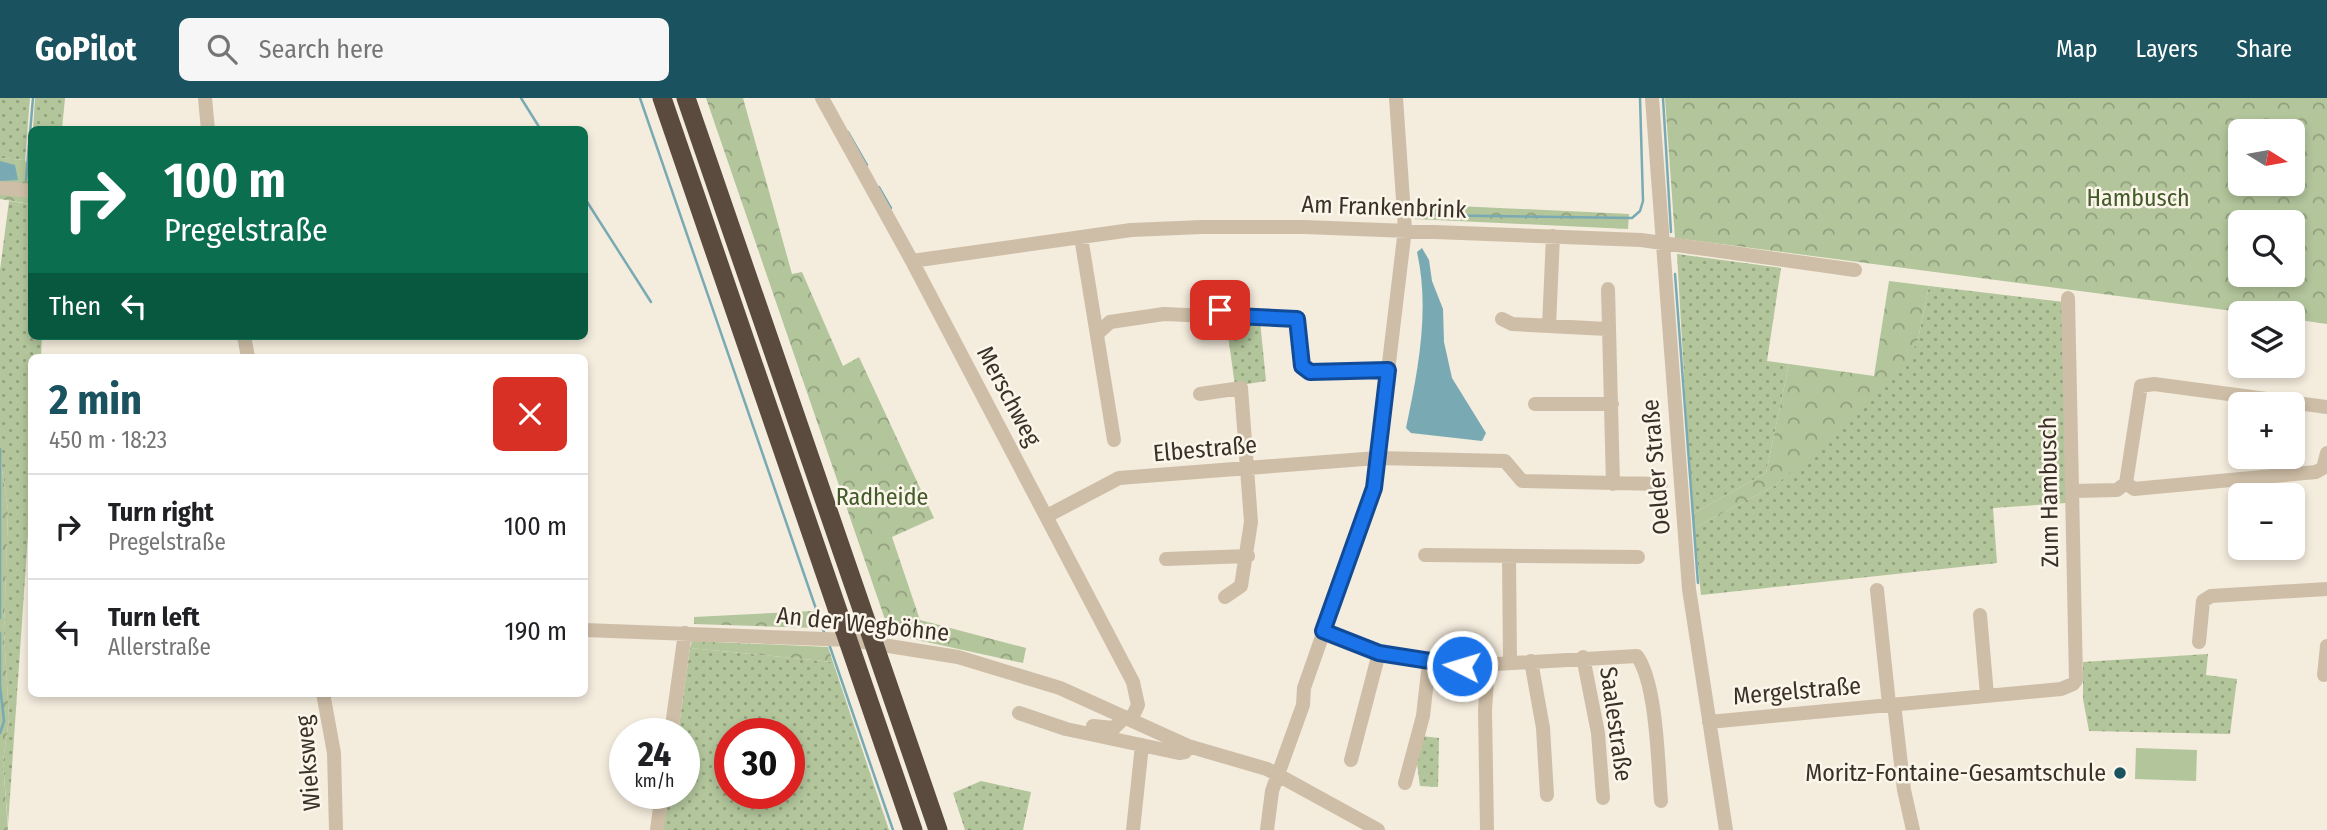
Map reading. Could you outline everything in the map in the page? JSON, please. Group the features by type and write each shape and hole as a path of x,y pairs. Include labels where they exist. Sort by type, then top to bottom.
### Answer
{"highway":[{"path":"662,98 913,830"},
{"path":"686,98 938,830"}],"street":[{"path":"205,98 208,126"},
{"name":"Merschweg","path":"822,98 912,261 1133,682 1138,705 1128,719"},
{"path":"1267,830 1272,791 1303,705 1304,688 1374,488 1405,229 1396,98"},
{"name":"Oelder Straße","path":"1652,98 1689,589 1726,830"},
{"path":"0,188 28,191"},
{"name":"Am Frankenbrink","path":"912,261 1080,237 1202,227 1405,229 1553,236 1661,244 1855,270"},
{"path":"1549,326 1553,236"},
{"path":"1080,237 1114,440"},
{"path":"1608,289 1607,329 1614,484"},
{"name":"Zum Hambusch","path":"2068,298 2076,680 2073,684"},
{"path":"1091,308 1110,322"},
{"path":"1097,334 1110,322 1164,314 1210,316 1227,322 1235,316 1297,319 1302,366 1310,372 1388,370"},
{"path":"1502,319 1512,324 1607,329"},
{"path":"2073,491 2117,490 2126,483 2141,386 2154,384 2327,407"},
{"path":"1200,394 1241,388 1251,522 1248,556 1241,586 1225,597"},
{"path":"1535,404 1612,404"},
{"path":"2126,483 2134,489 2316,472 2323,468 2327,453"},
{"name":"Elbestraße","path":"1046,516 1119,478 1377,458 1505,461 1522,481 1661,484"},
{"path":"1425,555 1638,557"},
{"path":"1166,559 1248,556"},
{"path":"1509,556 1510,663"},
{"path":"2199,642 2203,601 2211,596 2327,589"},
{"name":"Mergelstraße","path":"1877,590 1891,704"},
{"path":"1980,615 1987,695"},
{"name":"An der Wegböhne","path":"588,630 811,637 911,647 1005,669 1060,688 1188,746 1278,774 1378,830"},
{"path":"1323,631 1379,653 1429,663 1488,665 1630,653 1640,660 1654,720 1661,801"},
{"path":"673,718 685,633"},
{"path":"2324,676 2327,646"},
{"path":"1351,760 1379,653"},
{"name":"Saalestraße","path":"1583,657 1598,733 1603,798"},
{"path":"1531,661 1543,728 1547,794"},
{"path":"1405,783 1423,716 1429,663"},
{"path":"1487,830 1485,710 1488,665"},
{"name":"Mergelstraße","path":"1709,722 2061,689 2073,684"},
{"name":"Wieksweg","path":"324,697 334,753 336,830"},
{"path":"1891,704 1913,830"},
{"name":"An der Wegböhne","path":"1019,713 1066,729 1179,753 1185,752 1188,746"},
{"name":"An der Wegböhne","path":"1045,721 1114,728 1128,719"},
{"path":"1133,830 1142,745"},
{"path":"657,830 660,809"}],"green space":[{"path":"0,98 30,98 25,160 0,158"},
{"path":"35,98 65,98 62,126 33,126"},
{"name":"Radheide","path":"706,98 743,98 792,274 802,272 843,366 859,357 934,518 892,537 920,620 1026,648 1023,663 890,634"},
{"name":"Hambusch","path":"1665,98 2327,98 2327,324 2305,321 2305,301 2228,301 2228,310 1675,238"},
{"path":"0,158 25,160 28,168 28,204 0,199"},
{"path":"9,201 28,204 28,340 42,340 41,354 28,354 28,535 8,825 3,762 9,718 4,632 8,510 0,456 0,270"},
{"path":"1414,204 1629,214 1628,229 1415,219"},
{"path":"1677,254 1781,268 1767,361 1789,364 1766,473 1692,514"},
{"path":"1889,281 1929,286 1917,344 1884,389 1776,485 1694,528 1692,514 1766,473 1789,364 1874,376"},
{"path":"1929,286 2064,302 2066,503 1993,508 1997,563 1701,595 1694,528 1776,485 1917,344"},
{"path":"1239,320 1260,321 1266,381 1235,386 1227,328"},
{"path":"0,456 8,510 4,632 9,718 3,762 8,830 0,830"},
{"path":"814,611 819,628 694,624 694,617"},
{"path":"692,641 828,647 833,662 690,648"},
{"path":"690,648 833,662 889,830 663,830 666,809 700,809 700,718 680,718"},
{"path":"2208,654 2206,675 2237,679 2230,734 2089,731 2083,699 2083,662"},
{"path":"1421,736 1439,738 1438,787 1420,786 1416,756"},
{"path":"2136,748 2197,750 2196,781 2135,779"},
{"path":"981,781 1031,792 1023,830 965,830 953,793"}],"water":[{"path":"0,161 15,165 18,180 0,181"},
{"path":"1422,248 1429,260 1432,281 1443,309 1444,342 1452,378 1486,433 1482,441 1411,433 1406,428 1421,340 1421,274 1417,252"}],"waterway":[{"path":"31,126 33,98"},
{"path":"521,98 538,126"},
{"path":"640,98 825,635"},
{"path":"1410,206 1412,213 1417,215 1632,218 1640,211 1643,201 1640,98"},
{"path":"1663,98 1671,232"},
{"path":"848,132 867,165"},
{"path":"26,180 28,157"},
{"path":"879,187 891,208"},
{"path":"588,203 651,302"},
{"path":"1675,274 1698,583"},
{"path":"0,449 0,618"},
{"path":"0,633 0,686 4,721 0,733"},
{"path":"829,644 893,830"}],"place":[{"name":"Moritz-Fontaine-Gesamtschule","path":"2120,773"}],"route":[{"path":"1220,310 1228,310 1235,316 1297,319 1300,325 1302,366 1310,372 1339,369 1388,370 1374,488 1323,631 1379,653 1429,663 1462,666"}]}
